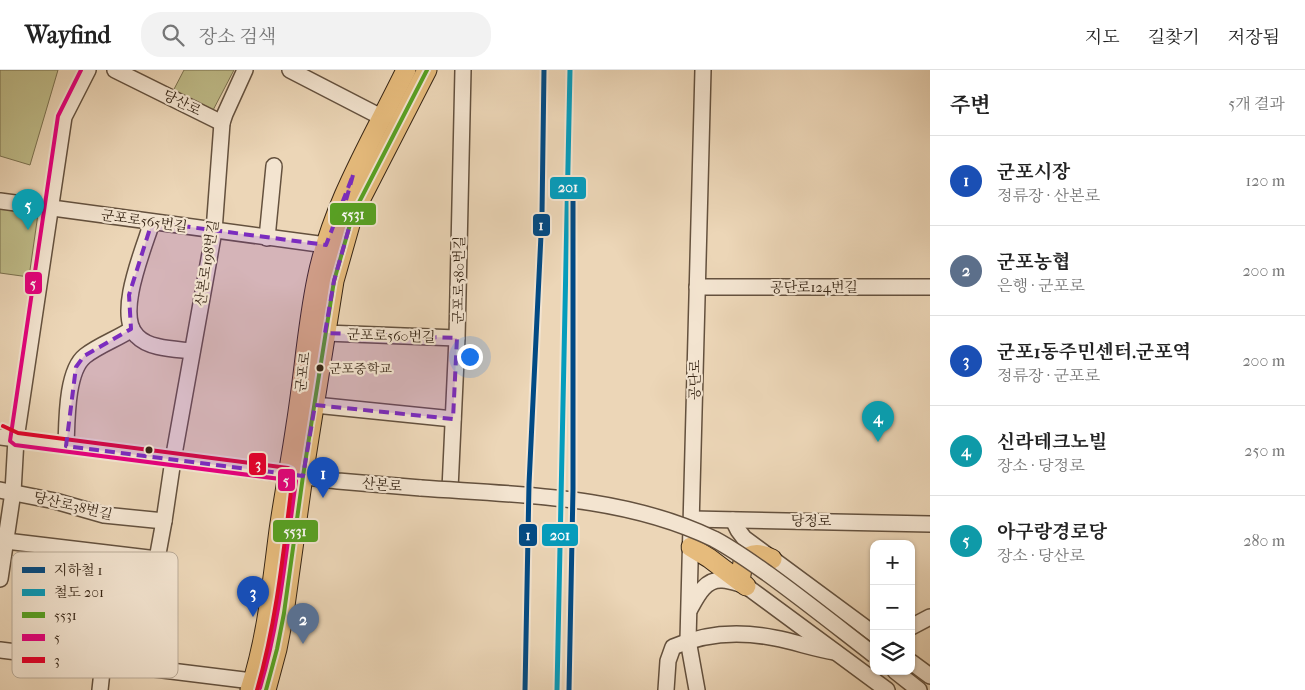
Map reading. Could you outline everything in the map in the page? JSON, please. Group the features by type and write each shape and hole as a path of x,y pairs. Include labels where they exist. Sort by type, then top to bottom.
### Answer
{"main road":[{"name":"군포로","path":"295,475 296,426 310,322 317,278 326,245 353,175 406,70"},
{"name":"군포로","path":"256,687 268,611 295,475 315,405 334,281 353,214 427,70"},
{"path":"353,175 352,187 343,213 348,216 353,214"},
{"path":"691,547 710,558 746,586"},
{"path":"746,586 741,576 743,562 752,554 760,554 772,559"}],"street":[{"path":"0,579 6,541 6,490 16,439 64,117 88,70"},
{"name":"당산로","path":"115,70 222,123"},
{"name":"산본로198번길","path":"158,552 214,230 222,123 245,70"},
{"path":"290,70 383,118"},
{"name":"군포로580번길","path":"450,489 458,338 463,70"},
{"name":"공단로","path":"697,690 688,640 704,70"},
{"path":"267,238 274,166"},
{"name":"군포로565번길","path":"0,201 326,245"},
{"path":"152,222 129,295 128,315 137,337 145,342 192,352"},
{"name":"공단로124번길","path":"697,288 930,287"},
{"path":"66,446 69,402 76,367 84,356 132,328"},
{"name":"군포로560번길","path":"325,333 458,338"},
{"path":"315,405 454,418"},
{"name":"산본로","path":"0,432 16,439"},
{"name":"산본로","path":"0,437 380,486 519,495 602,504 635,511 684,526 715,540 751,562 870,652"},
{"name":"산본로","path":"0,442 16,439"},
{"name":"당산로38번길","path":"6,490 104,515 164,521"},
{"name":"당정로","path":"692,519 930,524"},
{"path":"733,520 744,538 870,631"},
{"path":"6,541 98,552"},
{"path":"689,610 700,591 708,584 721,579 746,586 887,690"},
{"path":"915,625 930,617"},
{"path":"666,690 668,661 673,647 688,640 715,635 736,634 774,638 815,649 837,652"},
{"path":"915,665 930,676"},
{"path":"178,674 256,687"},
{"path":"900,675 919,690"}],"highlighted area":[{"path":"353,175 340,222 353,214 334,281 325,333 457,338 453,419 315,405 303,476 66,446 76,367 84,356 131,329 129,295 152,222 326,245"}],"shaded area":[{"path":"0,70 58,70 30,165 0,156"},
{"path":"184,70 234,70 211,114 172,93"},
{"path":"0,208 38,214 29,277 0,273"}],"metro line":[{"name":"1","path":"525,690 529,484 542,214 544,70"},
{"name":"1","path":"569,690 573,489 573,196"}],"rail line":[{"name":"201","path":"557,690 570,70"}],"transit line":[{"name":"5","path":"81,70 58,116 10,441 15,445 296,481 278,612 260,688"},
{"name":"5531","path":"266,690 284,613 303,476 334,281 353,214 427,70"},
{"name":"3","path":"3,426 18,433 292,470 293,475 279,583 270,637 257,690"}],"place":[{"name":"아구랑경로당","path":"28,230"},
{"name":"군포중학교","path":"320,368"},
{"name":"신라테크노빌","path":"878,442"},
{"name":"군포시장","path":"323,498"},
{"name":"군포1동주민센터.군포역","path":"253,617"},
{"name":"군포농협","path":"303,644"}]}
